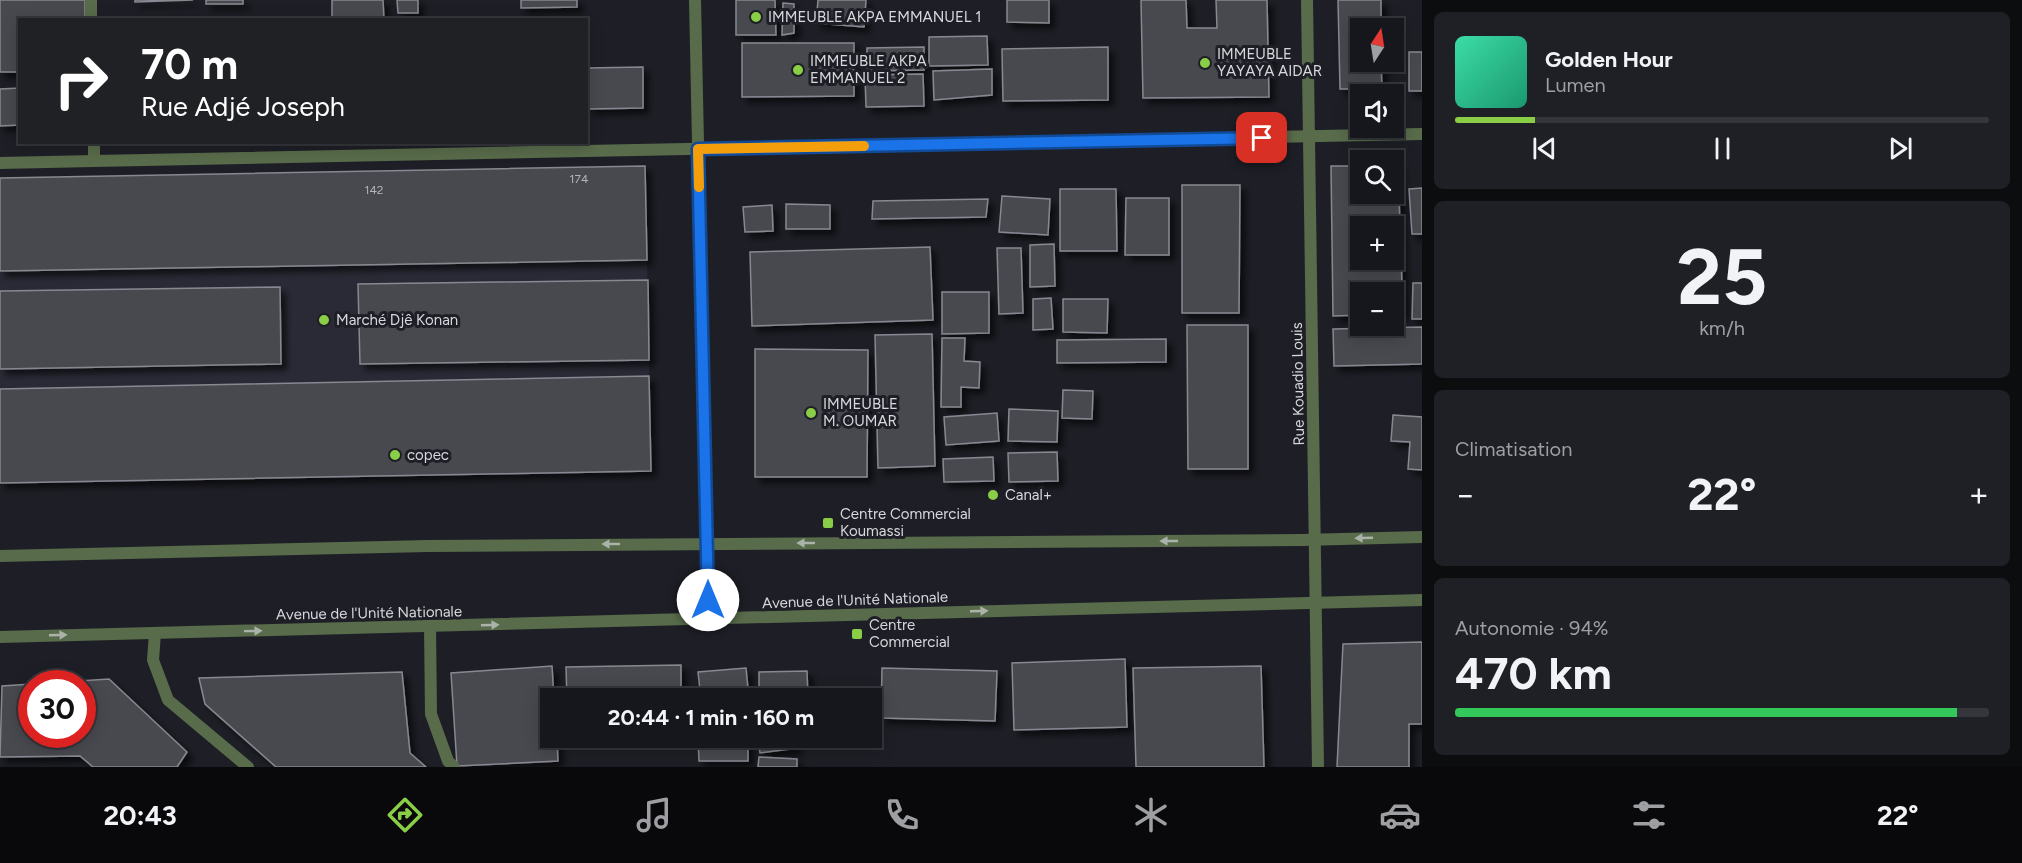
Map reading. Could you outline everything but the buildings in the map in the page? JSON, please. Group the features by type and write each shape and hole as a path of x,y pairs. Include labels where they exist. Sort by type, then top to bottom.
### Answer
{"street":[{"path":"91,0 91,18"},
{"path":"695,0 708,619"},
{"name":"Rue Kouadio Louis","path":"1307,0 1318,767"},
{"path":"0,163 1422,134"},
{"path":"93,144 94,161"},
{"path":"0,556 428,546 1315,540 1422,537"},
{"name":"Avenue de l'Unité Nationale","path":"0,637 1422,600"},
{"path":"430,627 431,714 448,761 454,767"},
{"path":"155,633 153,660 168,700 248,767"}],"shaded area":[{"name":"Marché Djê Konan","path":"645,166 651,471 0,483 0,178"}],"slow traffic":[{"path":"699,187 698,149 864,146"}],"place":[{"name":"IMMEUBLE AKPA EMMANUEL 1","path":"756,17"},
{"name":"IMMEUBLE YAYAYA AIDAR","path":"1205,63"},
{"name":"IMMEUBLE AKPA EMMANUEL 2","path":"798,70"},
{"name":"Marché Djê Konan","path":"324,320"},
{"name":"IMMEUBLE M. OUMAR","path":"811,413"},
{"name":"copec","path":"395,455"},
{"name":"Canal+","path":"993,495"},
{"name":"Centre Commercial Koumassi","path":"828,523"},
{"name":"Centre Commercial","path":"857,634"}],"route":[{"path":"708,600 698,149 1262,138"}]}
